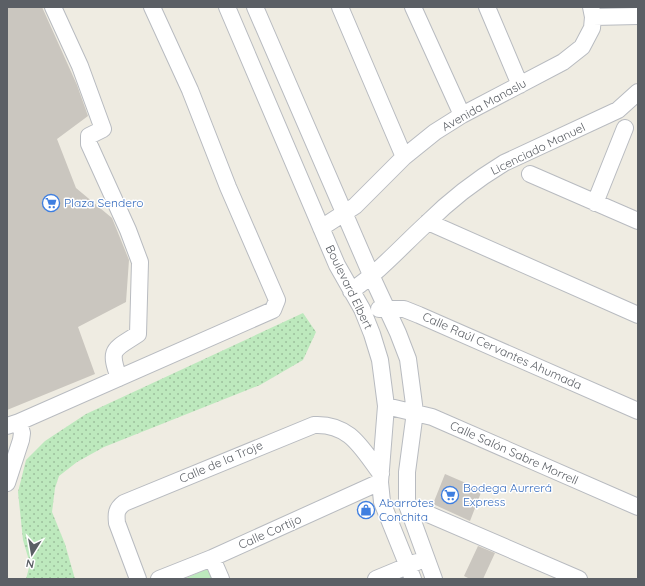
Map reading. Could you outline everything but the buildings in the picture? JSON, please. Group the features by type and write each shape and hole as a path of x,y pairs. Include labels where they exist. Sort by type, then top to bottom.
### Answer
{"street":[{"path":"53,7 80,66 103,129 89,136 89,144 128,230 140,262 138,334 115,350 113,355 119,378"},
{"path":"7,483 22,433 13,424 273,310 277,300 228,187 190,90 152,7"},
{"name":"Boulevard Elbert","path":"227,7 337,265 362,309 380,360 386,406 380,478 382,502 410,572"},
{"name":"Boulevard Elbert","path":"255,7 408,359 415,412 407,472 407,505 434,579"},
{"path":"340,7 404,157"},
{"path":"413,7 462,115"},
{"path":"487,7 520,85"},
{"path":"592,12 638,16"},
{"name":"Avenida Manaslu","path":"321,228 355,206 404,157 435,132 462,115 563,62 582,47 592,28 592,12"},
{"name":"Licenciado Manuel","path":"351,291 372,277 428,222 488,173 618,110 638,92"},
{"path":"595,202 625,128"},
{"path":"530,174 638,221"},
{"path":"428,222 638,315"},
{"name":"Calle Raúl Cervantes Ahumada","path":"362,309 404,310 419,315 638,411"},
{"name":"Calle Salón Sabre Morrell","path":"386,406 415,412 446,423 638,507"},
{"name":"Calle de la Troje","path":"138,579 117,523 116,514 119,507 124,503 314,425 333,426 350,435 380,478"},
{"name":"Calle Cortijo","path":"159,579 212,558 380,478"},
{"path":"407,505 579,579"},
{"path":"212,558 220,579"},
{"path":"376,579 410,572 426,558"}],"green space":[{"path":"303,313 316,332 303,360 260,385 104,447 77,462 59,476 55,488 52,512 65,544 75,579 26,579 30,564 23,540 18,492 26,460 45,441 86,414"},
{"path":"211,567 216,579 184,579"}],"place":[{"name":"Plaza Sendero","path":"51,203"},
{"name":"Bodega Aurrerá Express","path":"450,495"},
{"name":"Abarrotes Conchita","path":"366,510"}]}
